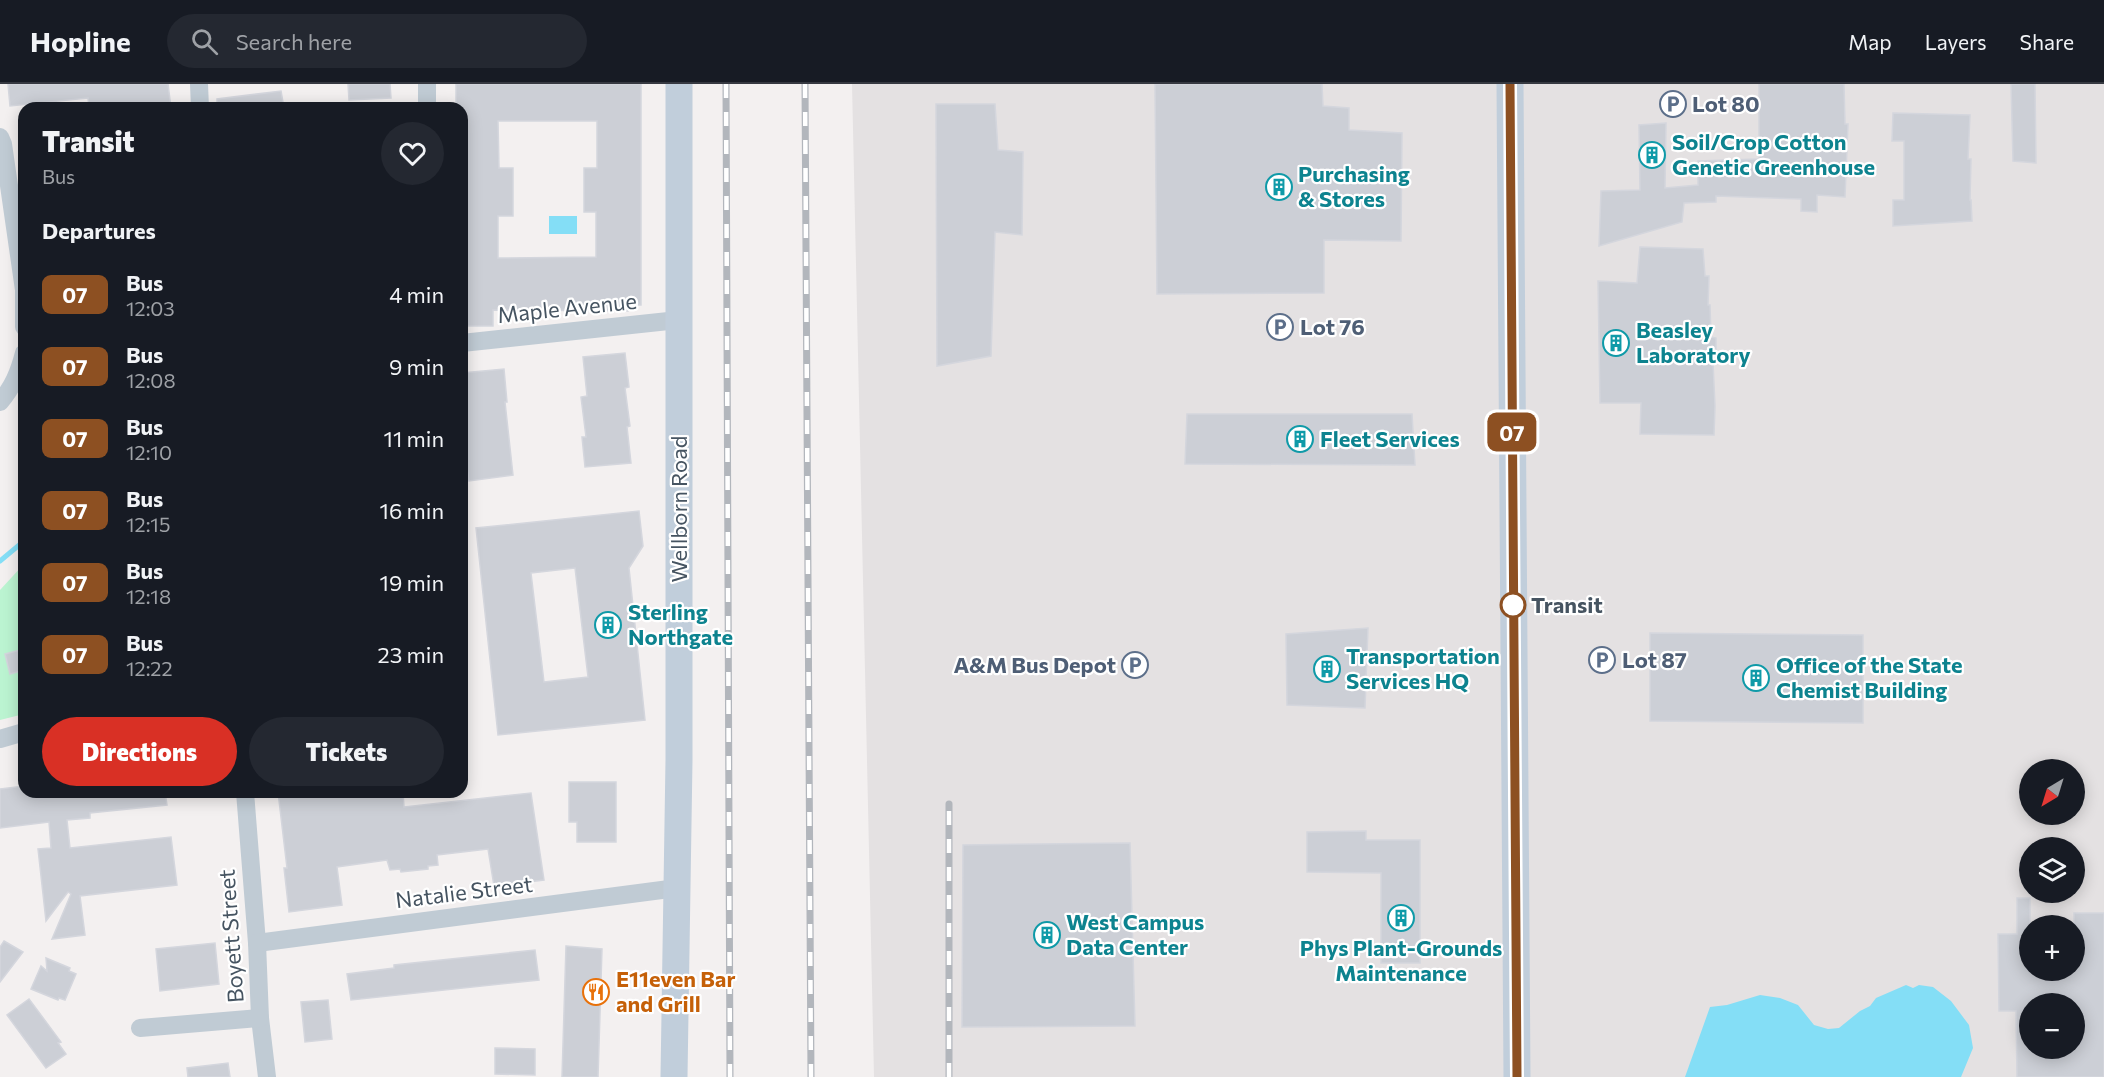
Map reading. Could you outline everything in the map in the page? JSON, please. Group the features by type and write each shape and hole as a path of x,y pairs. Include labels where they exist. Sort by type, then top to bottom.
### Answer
{"main road":[{"name":"Wellborn Road","path":"674,1077 680,760 679,84"},
{"path":"1510,84 1517,1077"}],"street":[{"path":"199,84 200,102"},
{"path":"427,84 427,102"},
{"path":"0,137 3,144 18,248"},
{"name":"Maple Avenue","path":"468,343 678,320"},
{"path":"0,402 8,393 18,374"},
{"path":"0,739 18,734"},
{"name":"Boyett Street","path":"245,798 257,943 260,1018 267,1077"},
{"name":"Natalie Street","path":"257,943 677,888"},
{"path":"140,1028 260,1018"}],"shaded area":[{"path":"852,84 2104,84 2104,1077 874,1077"}],"green space":[{"path":"18,570 18,716 0,720 0,590"}],"water":[{"path":"549,216 577,216 577,234 549,234"},
{"path":"1906,985 1913,988 1919,985 1933,987 1951,1001 1969,1025 1973,1048 1961,1077 1685,1077 1710,1007 1727,1005 1760,995 1780,998 1798,1005 1814,1025 1828,1029 1839,1028 1870,1006 1876,998"}],"building":[{"path":"8,84 168,84 170,102 88,102 88,98 18,102 18,105 10,106"},
{"path":"348,84 390,84 391,98 349,100"},
{"path":"456,84 641,84 641,305 628,305 628,311 493,310 493,326 468,326 468,102 456,102","holes":["498,121 597,121 597,168 584,168 584,212 596,212 596,257 498,258 498,216 513,216 513,168 499,168"]},
{"name":"Purchasing & Stores","path":"1155,84 1322,84 1323,106 1349,108 1349,130 1402,133 1401,241 1324,240 1324,293 1157,294"},
{"path":"1759,84 1844,84 1845,124 1848,124 1845,197 1817,195 1817,212 1801,211 1801,199 1716,196 1716,202 1684,203 1682,222 1599,246 1601,191 1640,190 1639,125 1666,123 1665,188 1698,185 1698,161 1759,159"},
{"path":"2011,84 2035,84 2036,163 2013,161"},
{"path":"281,91 283,102 217,102 217,99"},
{"path":"936,104 995,104 998,150 1023,152 1022,235 995,232 991,356 937,366"},
{"path":"1893,113 1970,115 1968,159 1971,159 1972,221 1893,226 1893,200 1904,200 1904,141 1892,141"},
{"path":"1640,247 1703,249 1705,276 1709,276 1708,305 1710,305 1711,337 1716,338 1716,362 1713,362 1714,435 1640,434 1641,403 1600,403 1598,281 1637,283"},
{"path":"625,353 629,387 625,388 630,426 627,427 631,463 585,467 582,437 586,437 581,397 587,396 583,357"},
{"path":"504,369 513,475 469,481 468,372"},
{"name":"Fleet Services","path":"1187,414 1412,414 1415,465 1185,464"},
{"name":"Sterling Northgate","path":"639,511 643,546 629,568 645,720 498,735 476,528","holes":["575,568 588,677 544,682 531,573"]},
{"name":"Transportation Services HQ","path":"1368,628 1365,708 1287,705 1286,634"},
{"name":"Office of the State Chemist Building","path":"1650,633 1863,635 1863,723 1650,721"},
{"path":"18,651 18,672 10,674 5,654"},
{"path":"569,782 616,782 616,842 577,842 577,822 569,822"},
{"path":"18,787 18,798 166,798 167,805 90,813 90,818 67,820 70,848 171,837 177,885 80,896 85,935 52,939 71,894 68,892 46,921 38,849 51,848 49,822 0,828 0,789"},
{"path":"531,793 544,880 494,886 488,849 437,855 438,865 428,866 428,869 401,872 400,869 390,870 387,860 337,867 342,905 289,912 284,868 287,868 279,798 403,798 404,807"},
{"name":"Phys Plant-Grounds Maintenance","path":"1366,831 1366,840 1420,840 1420,963 1381,963 1381,873 1307,872 1307,832"},
{"name":"West Campus Data Center","path":"1130,843 1135,1026 962,1027 963,845"},
{"path":"2017,898 2019,898 2019,903 2030,903 2030,915 2019,915 2019,981 2085,981 2085,915 2074,915 2074,913 2104,913 2104,1077 2017,1077 2016,1011 1999,1011 1998,934 2017,934"},
{"path":"4,941 23,952 0,982 0,947"},
{"path":"215,943 219,984 160,991 156,949"},
{"path":"566,946 602,949 598,1077 562,1077"},
{"path":"535,950 539,980 351,1000 347,974 394,968 394,965"},
{"path":"46,958 70,968 69,971 76,974 65,1000 59,998 58,1000 31,989 41,966 47,971"},
{"path":"29,999 61,1042 58,1043 66,1054 46,1068 7,1015"},
{"path":"328,1000 332,1039 305,1042 301,1002"},
{"path":"495,1048 535,1049 535,1075 495,1074"},
{"path":"228,1063 230,1077 188,1077 187,1068"}],"waterway":[{"path":"0,561 18,546"}],"railway":[{"path":"726,84 730,1077"},
{"path":"805,84 811,1077"},
{"path":"949,804 949,1077"}],"bus line":[{"name":"07","path":"1510,84 1517,1077"}],"place":[{"name":"Lot 80","path":"1673,104"},
{"name":"Soil/Crop Cotton Genetic Greenhouse","path":"1652,155"},
{"name":"Purchasing & Stores","path":"1279,187"},
{"name":"Lot 76","path":"1280,327"},
{"name":"Beasley Laboratory","path":"1616,343"},
{"name":"Fleet Services","path":"1300,439"},
{"name":"Transit","path":"1513,605"},
{"name":"Sterling Northgate","path":"608,625"},
{"name":"Lot 87","path":"1602,660"},
{"name":"A&M Bus Depot","path":"1135,665"},
{"name":"Transportation Services HQ","path":"1327,669"},
{"name":"Office of the State Chemist Building","path":"1756,678"},
{"name":"Phys Plant-Grounds Maintenance","path":"1401,918"},
{"name":"West Campus Data Center","path":"1047,935"},
{"name":"E11even Bar and Grill","path":"596,992"}]}
